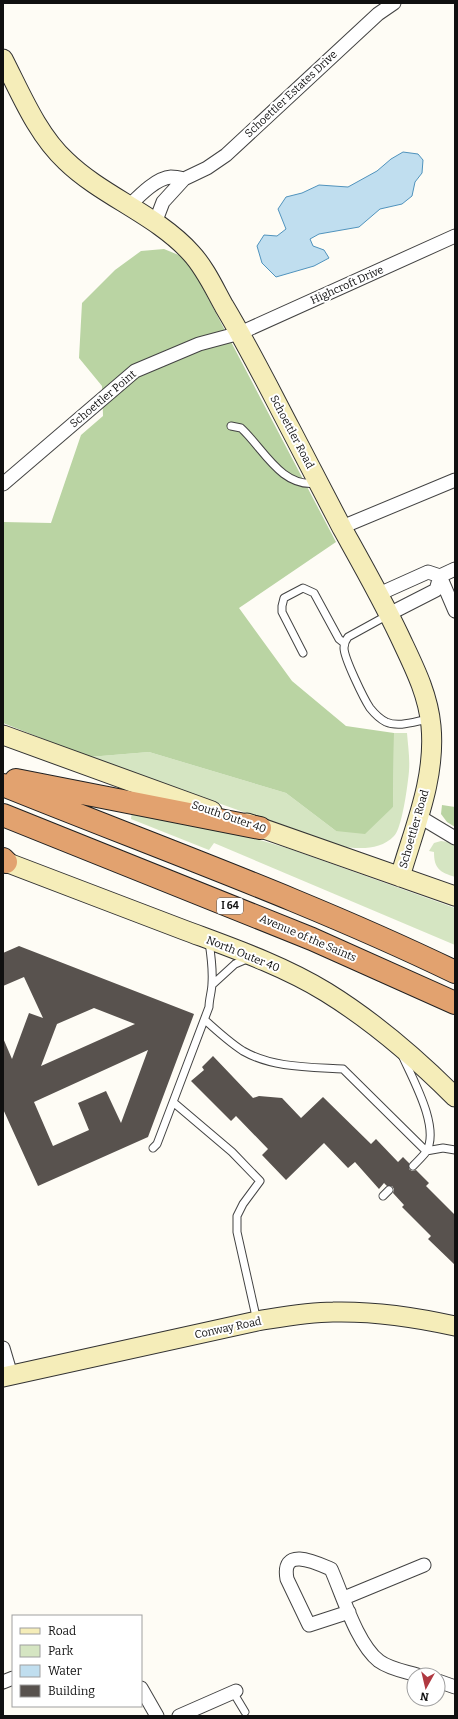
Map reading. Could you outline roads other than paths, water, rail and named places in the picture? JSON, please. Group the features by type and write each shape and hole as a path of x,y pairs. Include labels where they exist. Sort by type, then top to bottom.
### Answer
{"highway":[{"path":"3,778 260,828"},
{"name":"I 64","path":"3,785 289,899 455,972"},
{"name":"Avenue of the Saints","path":"3,815 312,939 455,1003"}],"street":[{"name":"Schoettler Estates Drive","path":"155,223 163,202 184,179 207,168 226,155 378,14 394,3"},
{"name":"Schoettler Road","path":"3,59 34,119 51,146 67,163 155,223 189,251 201,265 240,333 389,614 422,686 430,719 431,747 429,771 420,817 409,846 400,877"},
{"name":"Schoettler Estates Drive","path":"129,206 148,188 162,180 171,177 184,179"},
{"name":"Highcroft Drive","path":"240,333 455,236"},
{"name":"Schoettler Point","path":"3,484 135,371 199,344 240,333"},
{"path":"342,527 455,480"},
{"path":"379,594 428,572 440,576 455,569"},
{"path":"440,576 455,611"},
{"path":"389,614 436,590 440,576"},
{"name":"South Outer 40","path":"3,735 260,828 455,896"},
{"path":"420,817 455,838"},
{"name":"North Outer 40","path":"4,861 251,957 296,976 325,991 359,1013 396,1042 455,1097"},
{"name":"Conway Road","path":"7,1376 257,1321 295,1315 333,1312 361,1312 421,1319 455,1326"},
{"path":"3,1348 7,1376"},
{"path":"349,1612 309,1625 287,1579 285,1572 288,1565 295,1559 306,1559 331,1569 366,1648 380,1661 392,1668 406,1672"},
{"path":"344,1598 424,1565"},
{"path":"142,1690 156,1716"},
{"path":"179,1716 235,1691"}],"lane":[{"path":"231,426 241,428 249,434 268,458 294,481 309,484 318,482"},
{"path":"303,653 282,612 282,606 284,598 303,588 314,593 339,639 344,642"},
{"path":"389,614 348,637 344,642 344,650 360,690 370,708 386,722 396,724 430,719"},
{"path":"153,1148 157,1144 209,1007 209,996 212,985 212,968 208,940"},
{"path":"212,985 235,964 251,957"},
{"path":"205,1020 244,1051 263,1060 286,1065 342,1069 426,1151"},
{"path":"396,1042 426,1107 429,1139 426,1151 413,1166"},
{"path":"173,1102 232,1152 260,1181 236,1216 237,1232 257,1321"},
{"path":"426,1151 443,1148 455,1150"},
{"path":"383,1196 389,1190"},
{"path":"235,1691 245,1712"}],"water":[{"path":"403,152 418,154 423,160 422,173 415,182 412,196 402,204 380,209 359,227 319,234 310,239 313,246 324,250 329,258 314,266 276,277 262,263 257,246 264,235 277,236 286,229 278,209 286,197 302,193 319,185 348,187 377,171 391,159"}]}
